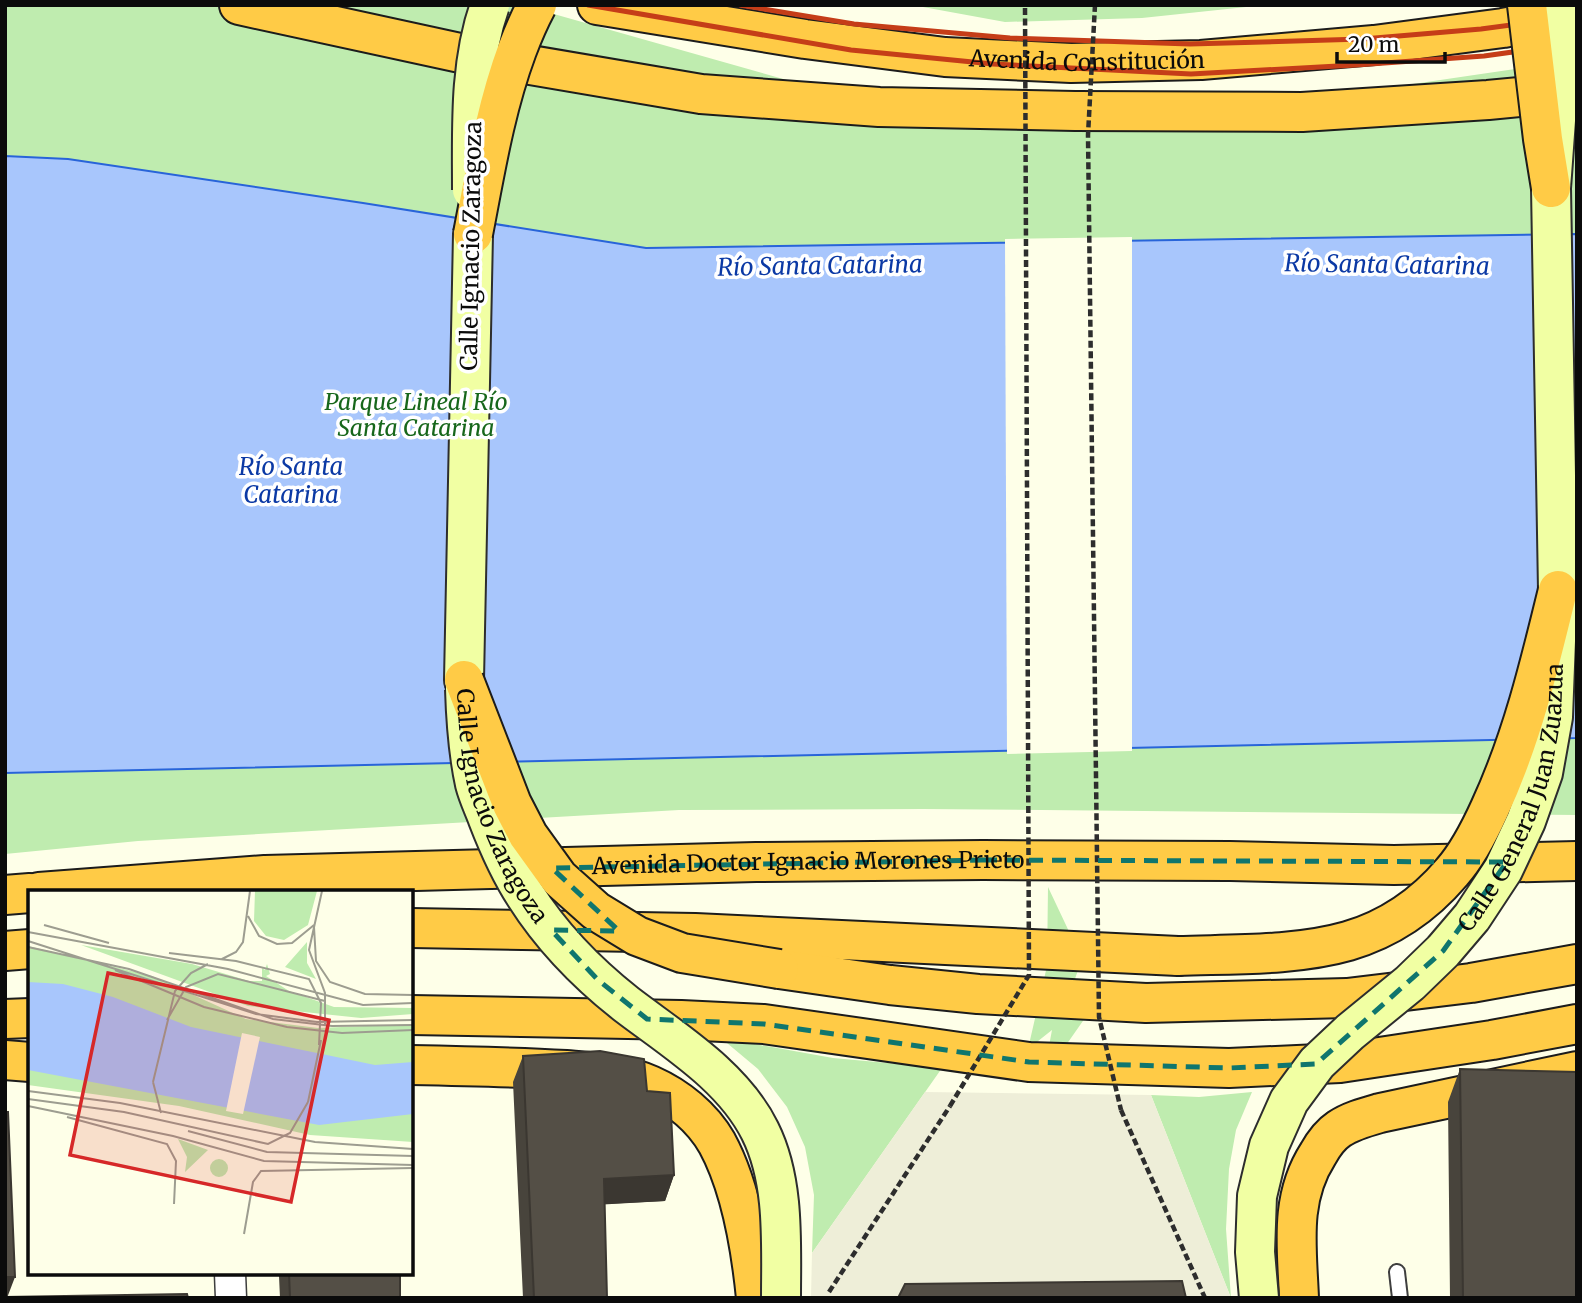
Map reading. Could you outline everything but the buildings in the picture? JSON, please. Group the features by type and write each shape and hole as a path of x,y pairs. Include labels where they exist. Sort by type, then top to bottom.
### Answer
{"highway":[{"path":"239,5 460,53 701,94 866,106 1061,111 1302,112 1577,92"},
{"path":"472,234 507,78 537,5"},
{"name":"Avenida Constitución","path":"597,5 805,39 945,57 1071,63 1201,60 1374,45 1503,28 1577,14"},
{"path":"1527,5 1551,188"},
{"path":"413,928 695,933 1178,956 1305,950 1346,942 1386,927 1421,904 1453,871 1480,830 1499,789 1522,727 1558,590"},
{"path":"464,680 512,804 528,835 559,878 596,911 637,936 682,953 890,985 978,994 1146,1003 1348,998 1471,983 1577,964"},
{"name":"Avenida Doctor Ignacio Morones Prieto","path":"66,890 265,875 756,862 1216,861 1394,865 1577,861"},
{"path":"5,894 28,892"},
{"path":"5,951 28,949"},
{"path":"413,1015 764,1024 1029,1062 1229,1068 1340,1063 1577,1024"},
{"path":"5,1019 28,1018"},
{"path":"5,1060 28,1062"},
{"path":"413,1065 503,1066 618,1075 648,1084 679,1101 700,1121 717,1143 736,1188 748,1236 756,1298"},
{"path":"1299,1298 1296,1224 1300,1194 1308,1169 1336,1131 1350,1122 1380,1113 1577,1071"}],"street":[{"name":"Calle Ignacio Zaragoza","path":"490,5 483,24 475,67 472,129 464,680 467,738 476,787 498,844 525,895 557,937 598,980 693,1054 748,1110 761,1133 773,1166 779,1203 781,1298"},
{"name":"Calle General Juan Zuazua","path":"1259,1298 1255,1252 1257,1196 1269,1146 1289,1101 1317,1063 1350,1032 1410,984 1465,925 1503,870 1526,821 1543,773 1553,717 1558,590 1551,188 1558,93 1557,5"},
{"path":"230,1275 231,1298"}],"lane":[{"path":"1398,1272 1400,1298"}],"path":[{"path":"829,1292 950,1106 1028,975 1025,5"},
{"path":"1095,5 1088,135 1099,1017 1121,1110 1205,1298"}],"highlighted area":[{"path":"983,860 1507,862 1443,951 1316,1064 1229,1068 1029,1062 764,1024 647,1019 598,980 551,930 619,931 552,868"}],"green space":[{"name":"Río Santa Catarina","path":"5,5 522,5 850,98 1345,94 1577,57 1577,815 923,809 679,810 138,841 5,854"},
{"path":"912,5 1265,5 1142,18 1005,22"},
{"path":"1048,887 1082,959 1065,1007 1085,1018 1043,1078 1052,1030 1028,1049 1047,966"},
{"path":"721,1038 833,1058 942,1068 812,1253 814,1195 805,1147 787,1107 758,1069"},
{"path":"1252,1092 1236,1130 1229,1169 1226,1229 1231,1298 1151,1095 1199,1097"}],"shaded area":[{"path":"925,1092 1151,1095 1231,1298 811,1298 812,1253"}],"water":[{"name":"Río Santa Catarina","path":"5,156 68,159 646,248 1577,234 1577,738 5,773"}],"pier":[{"path":"1132,237 1132,751 1007,754 1005,239"}],"railway":[{"path":"588,5 851,50 993,64 1191,74 1484,56 1577,43"},
{"path":"740,5 854,24 1010,38 1190,44 1363,39 1481,29 1577,16"}],"park label":[{"name":"Parque Lineal Río Santa Catarina","path":"416,415"}]}
